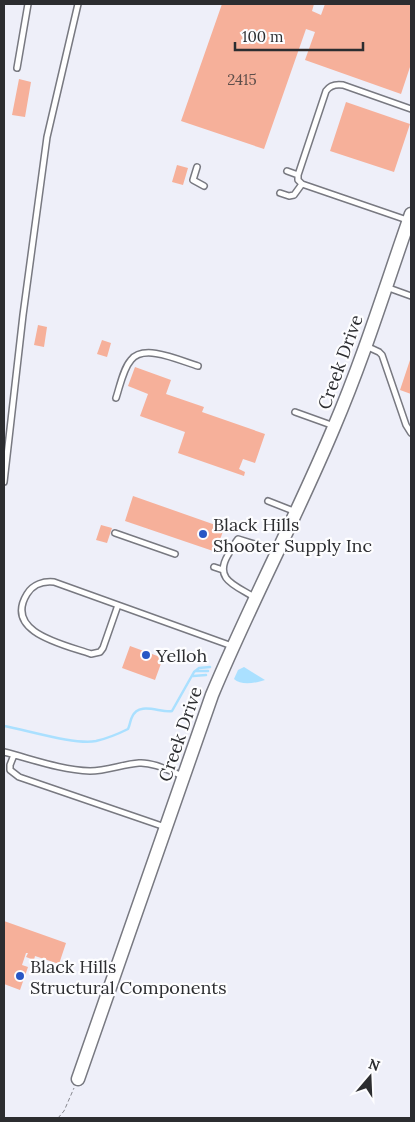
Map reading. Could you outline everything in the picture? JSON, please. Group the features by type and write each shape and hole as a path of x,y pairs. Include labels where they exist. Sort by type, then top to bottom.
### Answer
{"street":[{"name":"Creek Drive","path":"78,1079 212,695 232,646 297,512 335,426 366,346 410,217"}],"lane":[{"path":"17,68 28,4"},
{"path":"4,482 22,315 47,137 78,4"},
{"path":"410,217 302,184 298,180 298,175 326,91 333,85 343,85 411,109"},
{"path":"197,167 193,180 204,186"},
{"path":"287,171 298,175"},
{"path":"280,192 289,196 294,195 302,184"},
{"path":"386,287 411,296"},
{"path":"366,346 375,349 382,355 406,425 411,433"},
{"path":"116,398 130,360 140,354 153,353 198,366"},
{"path":"295,412 335,426"},
{"path":"268,501 297,512"},
{"path":"115,533 175,554"},
{"path":"255,597 226,580 223,570 225,560 238,539 278,551"},
{"path":"214,567 223,570"},
{"path":"118,606 103,648 95,654 38,634 27,625 22,613 22,606 28,592 34,586 54,582 232,646"},
{"path":"4,752 69,768 86,770 104,770 146,763 184,776"},
{"path":"14,755 10,770 19,776 166,827"}],"path":[{"path":"58,1118 64,1111 78,1079"}],"water":[{"path":"244,667 265,680 241,683 234,679 238,670"}],"building":[{"path":"222,4 314,4 312,11 321,15 325,4 411,5 411,64 401,94 305,60 315,32 306,29 264,149 181,121"},
{"path":"19,79 31,82 25,117 12,115"},
{"path":"346,102 410,124 394,172 330,151"},
{"path":"177,165 188,168 183,185 172,182"},
{"path":"38,325 47,327 44,347 34,345"},
{"path":"102,340 111,343 107,357 97,354"},
{"path":"411,357 411,394 400,390"},
{"path":"135,367 171,380 166,394 204,407 202,412 265,434 255,463 243,459 239,469 245,472 244,476 178,453 185,432 140,416 148,394 128,386"},
{"path":"133,496 224,528 216,552 125,521"},
{"path":"101,525 112,528 107,543 96,540"},
{"path":"130,646 163,658 155,680 122,668"},
{"path":"4,921 66,943 59,964 35,956 34,960 26,957 28,953 26,953 22,965 28,967 20,990 4,984"}],"waterway":[{"path":"4,726 76,741 100,740 128,729 135,712 145,709 172,711 194,672 199,668 210,667"},
{"path":"196,671 208,671"},
{"path":"193,676 206,675"}],"place":[{"name":"Black Hills Shooter Supply Inc","path":"203,534"},
{"name":"Yelloh","path":"146,655"},
{"name":"Black Hills Structural Components","path":"20,976"}]}
